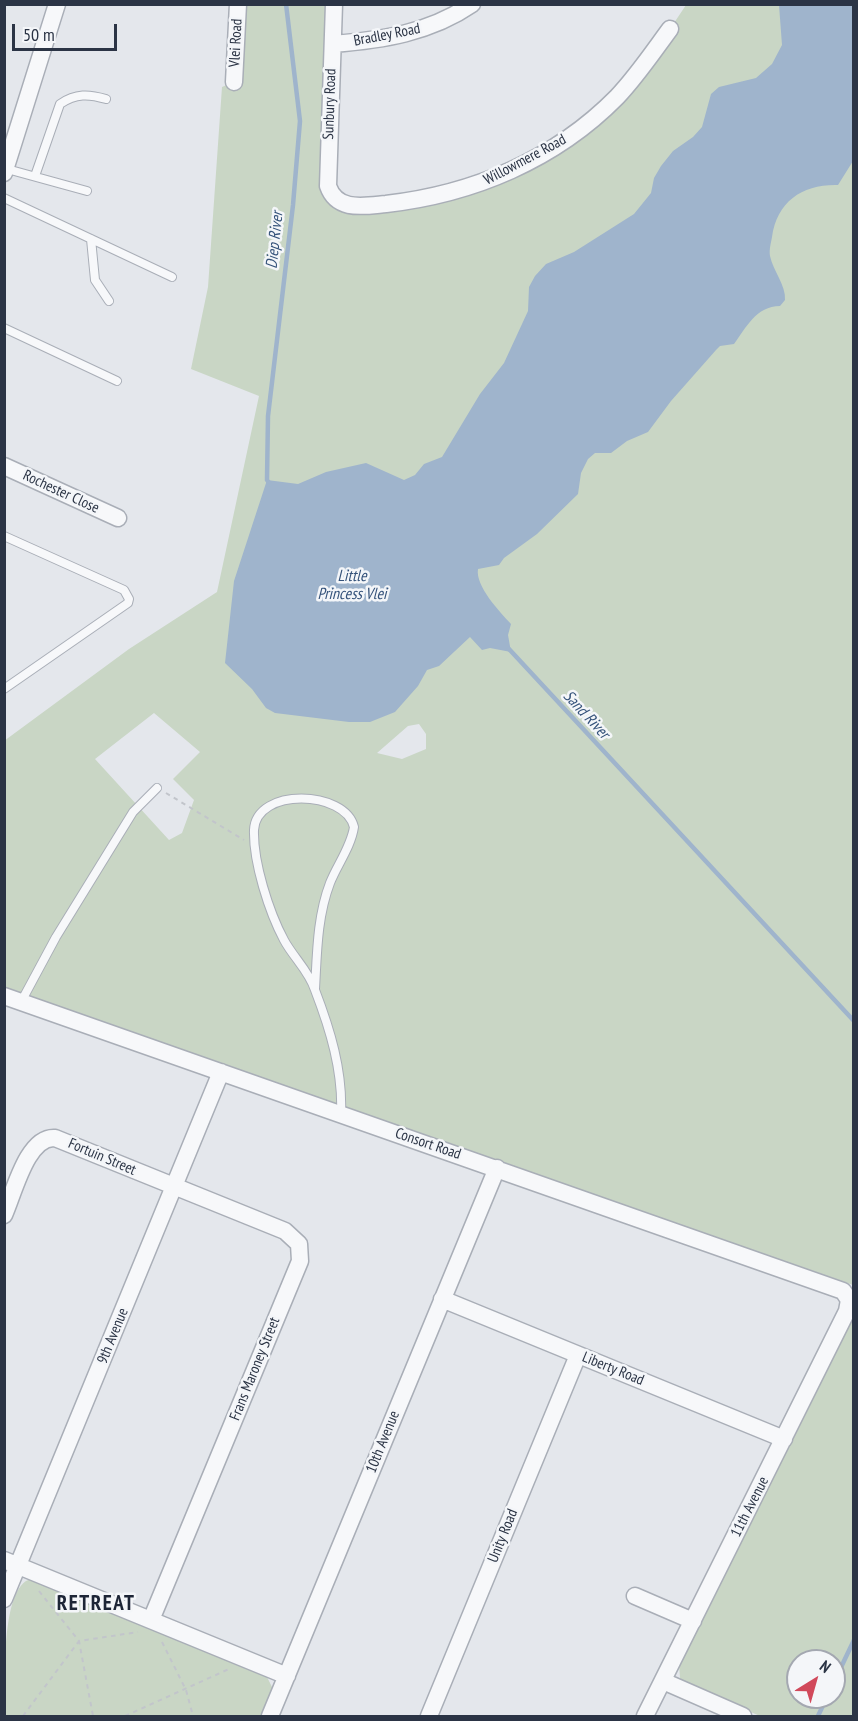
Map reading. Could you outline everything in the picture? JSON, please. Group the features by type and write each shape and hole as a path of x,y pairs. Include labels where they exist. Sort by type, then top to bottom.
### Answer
{"street":[{"path":"6,171 57,4"},
{"name":"Vlei Road","path":"234,82 238,4"},
{"name":"Sunbury Road","path":"334,4 328,186 336,200"},
{"name":"Bradley Road","path":"333,44 404,35 439,23 472,4"},
{"name":"Willowmere Road","path":"336,200 344,205 362,207 430,198 469,188 526,163 574,134 599,114 632,80 670,29"},
{"name":"Rochester Close","path":"4,466 118,518"},
{"name":"Consort Road","path":"4,996 836,1286 848,1297"},
{"name":"9th Avenue","path":"4,1599 11,1563 174,1187 221,1072"},
{"name":"Fortuin Street","path":"4,1215 32,1148 42,1139 50,1137 59,1138 174,1187"},
{"name":"10th Avenue","path":"270,1716 497,1168"},
{"name":"Frans Maroney Street","path":"152,1620 301,1255 299,1244 291,1234 174,1187"},
{"name":"11th Avenue","path":"645,1716 849,1309 848,1297"},
{"name":"Liberty Road","path":"442,1299 784,1439"},
{"name":"Unity Road","path":"429,1716 578,1355"},
{"path":"11,1563 287,1676"},
{"path":"635,1596 693,1621"},
{"path":"663,1681 743,1716"}],"lane":[{"path":"34,176 60,104 76,96 88,94 106,99"},
{"path":"6,171 34,176 87,191"},
{"path":"4,198 172,277"},
{"path":"91,239 95,280 109,301"},
{"path":"4,328 117,381"},
{"path":"4,536 124,590 129,599 128,603 4,689"},
{"path":"21,1002 56,937 133,812 157,788"},
{"path":"315,989 317,949 323,910 330,885 353,835 354,824 344,814 316,799 280,802 270,805 258,817 254,832 256,848 266,895 274,919 284,941 315,989 341,1079 341,1114"}],"path":[{"path":"157,788 256,848"},
{"path":"39,1591 80,1641 93,1716"},
{"path":"23,1716 80,1641 144,1631 152,1620 186,1690 193,1716"},
{"path":"125,1716 186,1690 247,1659"}],"green space":[{"path":"238,5 327,5 336,200 431,198 574,134 670,29 686,5 853,5 853,1285 5,989 4,741 129,649 217,592 259,396 191,369 208,287 222,87 234,82","holes":["154,713 200,752 173,779 194,800 182,833 169,840 95,759","419,724 426,734 426,749 402,759 377,753 408,726"]},
{"path":"853,1314 853,1716 760,1716 686,1684 680,1678 679,1664"},
{"path":"31,1579 266,1675 273,1689 263,1716 5,1716 5,1661 9,1618 14,1599 21,1586"}],"water":[{"name":"Little Princess Vlei","path":"779,5 854,5 853,161 838,185 814,188 794,197 786,204 775,224 770,253 784,289 785,300 780,306 764,310 752,319 734,344 720,346 671,401 648,432 627,441 611,453 595,453 588,459 581,473 578,494 537,534 504,558 499,565 478,569 478,576 484,591 511,624 508,635 511,652 490,648 482,650 470,637 439,666 427,670 418,686 395,712 370,722 349,722 275,713 266,708 252,689 225,663 234,581 267,480 298,484 326,472 366,463 404,480 415,475 424,464 442,457 480,394 504,363 528,311 529,287 535,276 546,264 574,252 634,214 651,193 654,178 661,166 673,151 693,137 702,127 711,94 719,87 756,78 772,64 782,45"}],"waterway":[{"name":"Diep River","path":"270,484 267,480 268,416 293,205 300,121 286,4"},
{"name":"Sand River","path":"509,649 854,1021"},
{"name":"Sand River","path":"846,1657 854,1640"},
{"name":"Sand River","path":"818,1716 821,1709"}],"district":[{"name":"RETREAT","path":"96,1604"}]}
